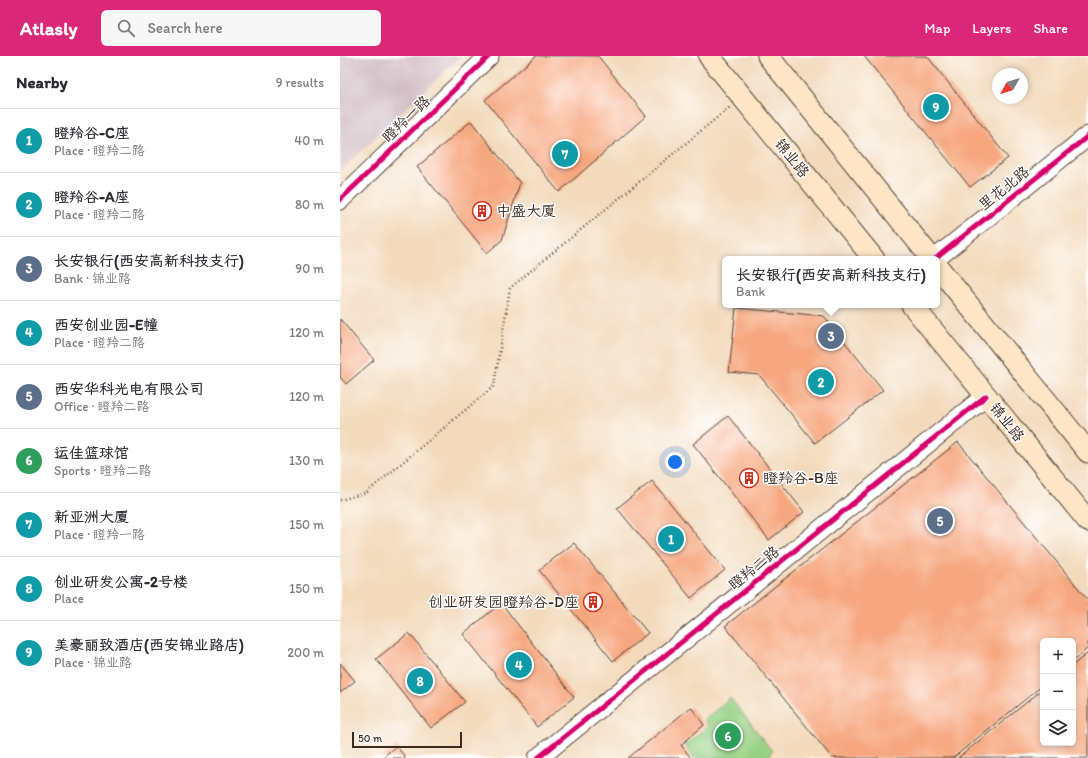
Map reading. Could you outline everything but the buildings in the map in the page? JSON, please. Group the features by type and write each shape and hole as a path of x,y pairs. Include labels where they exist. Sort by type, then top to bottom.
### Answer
{"main road":[{"name":"锦业路","path":"709,56 872,256"},
{"path":"768,56 931,256"},
{"path":"940,270 1088,452"},
{"name":"锦业路","path":"914,308 1088,521"}],"street":[{"name":"瞪羚一路","path":"340,200 489,56"},
{"name":"里花北路","path":"937,256 1088,136"},
{"name":"瞪羚二路","path":"538,758 986,396"}],"path":[{"path":"340,500 366,493 494,386 510,288 743,97"}],"shaded area":[{"path":"340,56 461,56 340,171"}],"green space":[{"path":"730,698 772,751 768,758 694,758 685,745 708,726 704,720"}],"cycle path":[{"path":"340,200 489,56"},
{"path":"939,256 1088,136"},
{"path":"538,758 986,396"}],"place":[{"name":"美豪丽致酒店(西安锦业路店)","path":"936,107"},
{"name":"新亚洲大厦","path":"565,154"},
{"name":"中盛大厦","path":"482,211"},
{"name":"长安银行(西安高新科技支行)","path":"831,336"},
{"name":"瞪羚谷-A座","path":"821,382"},
{"name":"瞪羚谷-B座","path":"749,478"},
{"name":"西安华科光电有限公司","path":"940,521"},
{"name":"瞪羚谷-C座","path":"671,539"},
{"name":"创业研发园瞪羚谷-D座","path":"593,602"},
{"name":"西安创业园-E幢","path":"519,665"},
{"name":"创业研发公寓-2号楼","path":"420,681"},
{"name":"运佳篮球馆","path":"728,736"}]}
